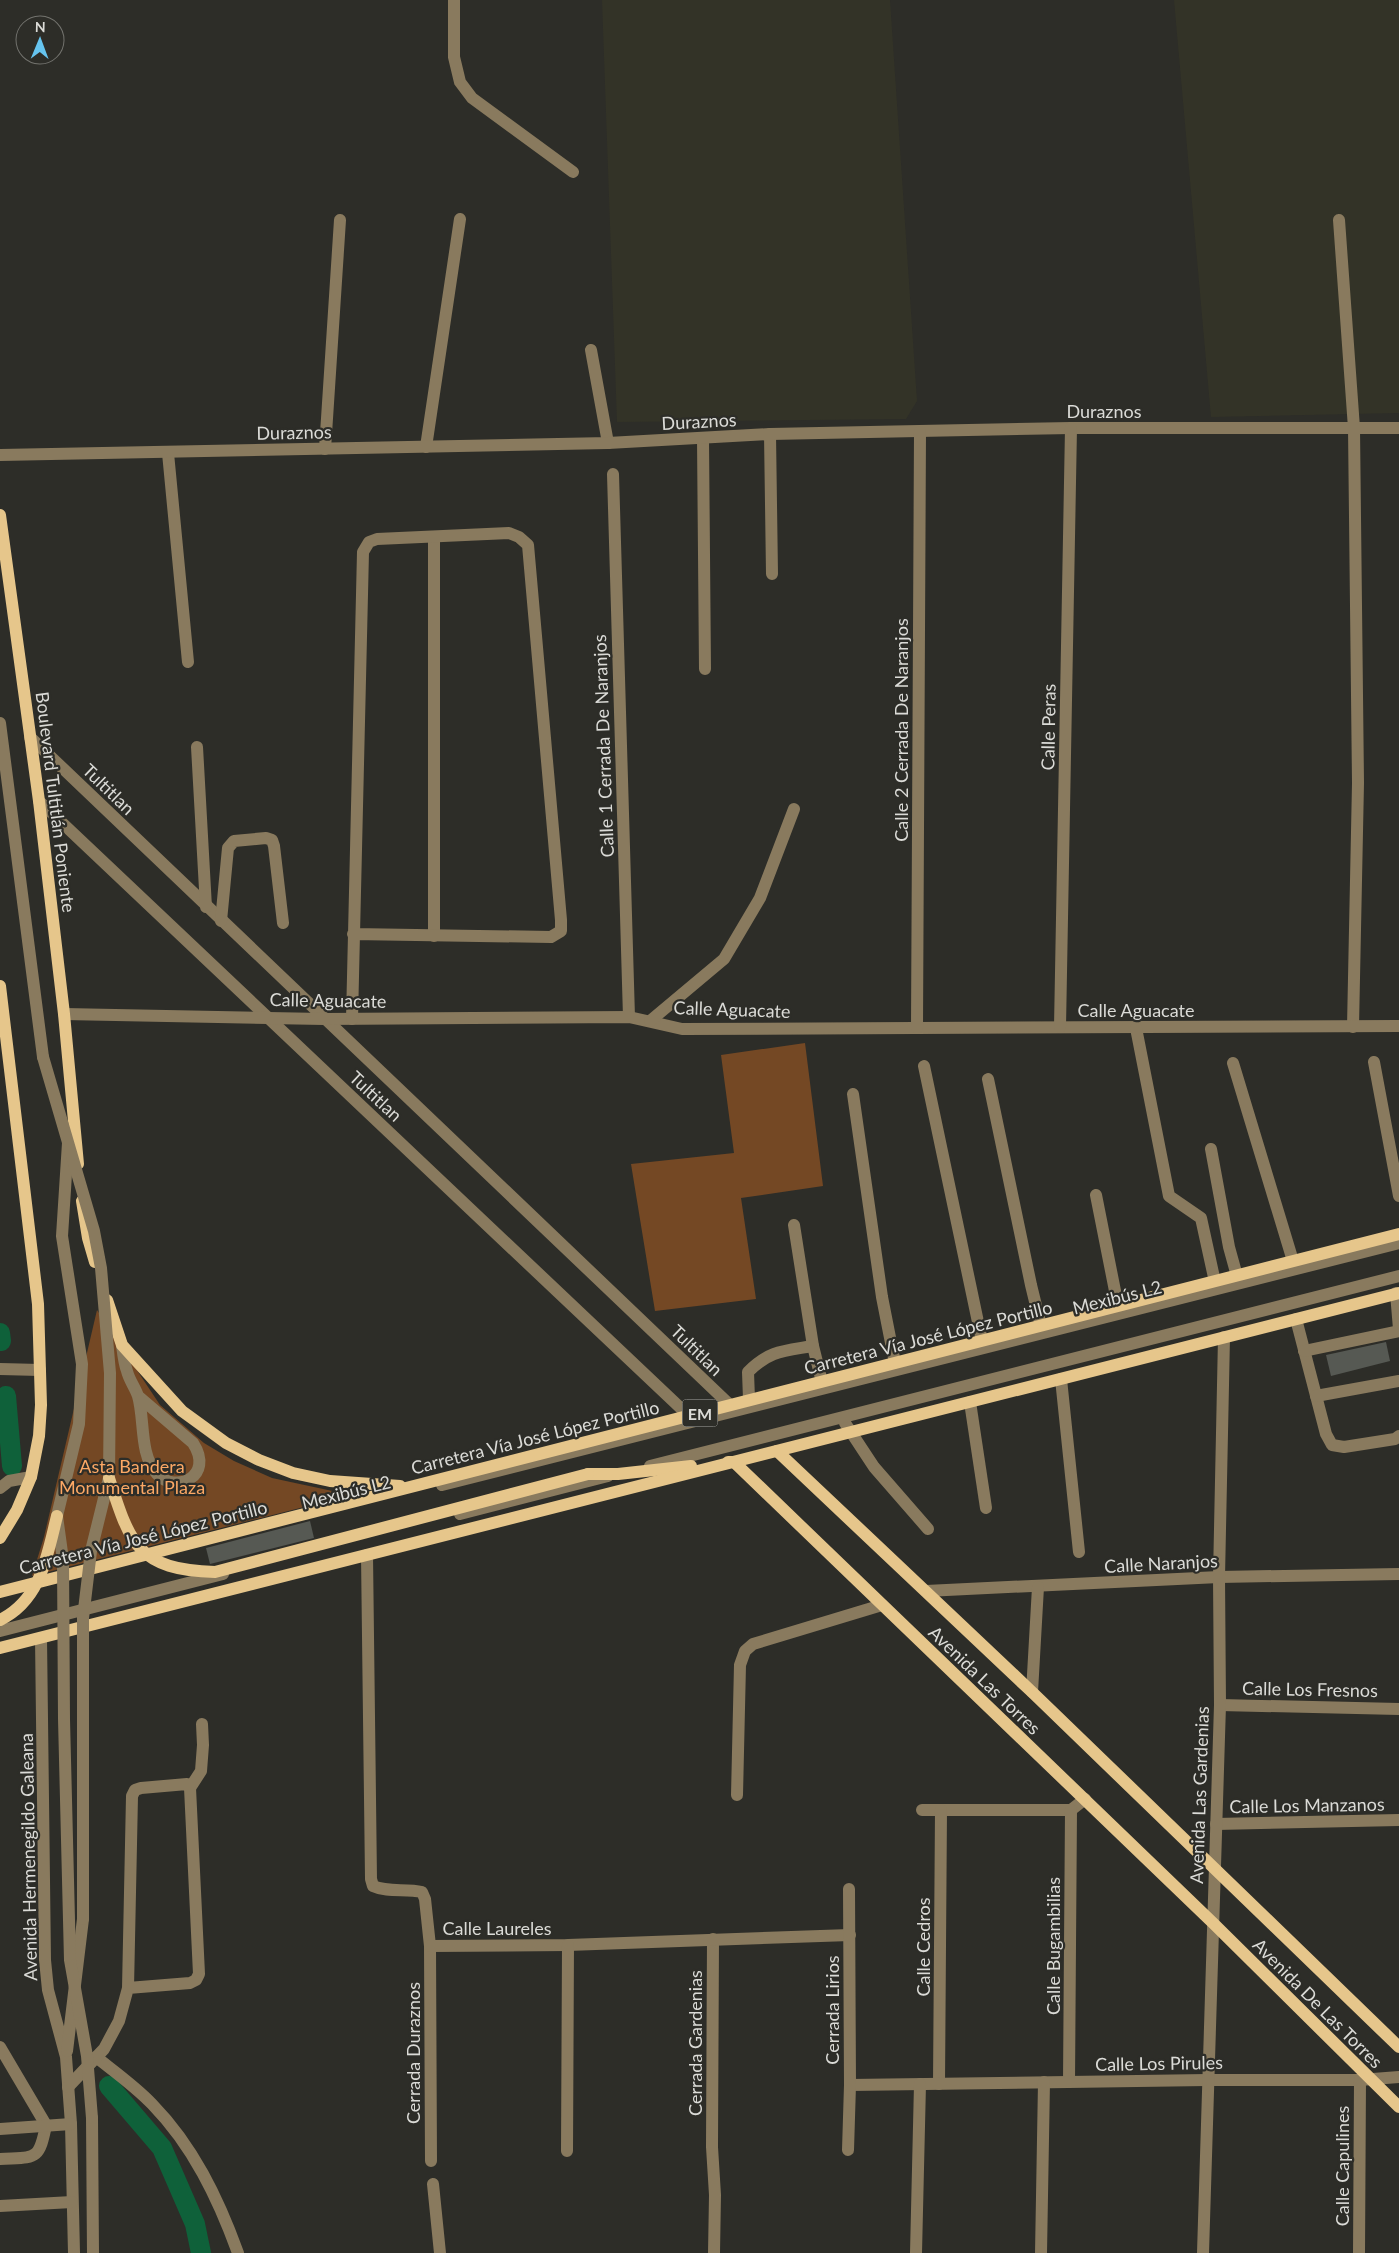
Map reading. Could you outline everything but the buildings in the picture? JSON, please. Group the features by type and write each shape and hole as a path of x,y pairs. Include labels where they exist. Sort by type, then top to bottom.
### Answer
{"main road":[{"name":"Boulevard Tultitlán Poniente","path":"0,515 39,801 64,1014 83,1215 88,1238 122,1345"},
{"path":"0,986 38,1304 41,1405 39,1436 31,1477 18,1510 0,1538"},
{"name":"Carretera Vía José López Portillo","path":"0,1592 1399,1234"},
{"path":"0,1648 1398,1293"},
{"path":"122,1345 182,1411 226,1443 259,1460 293,1473 330,1481 412,1486"},
{"name":"Avenida Las Torres","path":"777,1451 1032,1692 1214,1868"},
{"path":"109,1478 129,1535 140,1548 153,1559 171,1567 193,1572 215,1572 588,1474 618,1474 734,1462"},
{"name":"Avenida Las Torres","path":"734,1462 1213,1923"},
{"path":"0,1620 22,1606 36,1588 44,1566 57,1516"},
{"name":"Avenida De Las Torres","path":"1214,1868 1399,2047"},
{"name":"Avenida De Las Torres","path":"1213,1923 1365,2080 1399,2106"}],"street":[{"path":"454,0 454,57 460,82 472,98 573,172"},
{"path":"426,446 460,219"},
{"path":"325,449 340,220"},
{"path":"1339,220 1354,428 1358,783 1353,1027"},
{"path":"591,350 608,443"},
{"name":"Duraznos","path":"0,455 608,443 770,434 1071,428 1399,428"},
{"name":"Calle Peras","path":"1060,1027 1071,428"},
{"name":"Calle 2 Cerrada De Naranjos","path":"917,1028 920,432"},
{"path":"770,434 772,574"},
{"path":"703,439 705,669"},
{"path":"168,453 188,662"},
{"name":"Calle 1 Cerrada De Naranjos","path":"613,474 629,1017"},
{"path":"352,1019 353,934 363,552 369,542 376,538 509,533 519,537 528,545 562,920 561,930 551,937 353,934"},
{"path":"434,537 434,936"},
{"path":"0,723 43,1057 94,1231 101,1268 110,1373 109,1478 91,1551 83,1618 83,1919 66,2057"},
{"name":"Tultitlan","path":"30,738 730,1405"},
{"path":"197,747 206,907"},
{"name":"Tultitlan","path":"39,801 689,1416"},
{"path":"650,1022 724,959 760,898 794,809"},
{"path":"221,921 228,848 234,841 266,838 272,840 274,846 283,923"},
{"name":"Calle Aguacate","path":"64,1014 267,1016 324,1019 629,1017 682,1029 1399,1026"},
{"path":"1136,1028 1169,1196 1201,1218 1215,1282"},
{"path":"1233,1062 1293,1261"},
{"path":"1374,1062 1399,1196"},
{"path":"924,1066 982,1341"},
{"path":"988,1079 1031,1285 1042,1326"},
{"path":"71,1094 62,1236 82,1364 79,1424 57,1516 63,1560 64,1719 70,1960 87,2056 92,2118 93,2253"},
{"path":"853,1094 882,1297 895,1363"},
{"path":"1211,1149 1229,1247 1238,1276"},
{"path":"1096,1195 1118,1306"},
{"path":"794,1225 813,1346 822,1382"},
{"name":"Mexibús L2","path":"0,1598 1399,1243"},
{"path":"0,1630 1399,1276"},
{"path":"1304,1351 1399,1330 1398,1293"},
{"path":"1296,1319 1326,1434 1332,1445 1344,1447 1399,1436"},
{"name":"Avenida Las Gardenias","path":"1203,2253 1220,1705 1219,1577 1224,1337"},
{"path":"122,1345 127,1372 138,1396 148,1458 157,1475 173,1482 186,1481 196,1474 200,1464 199,1454 193,1443 138,1396"},
{"path":"749,1399 748,1372 761,1359 776,1352 813,1346"},
{"path":"0,1369 40,1370"},
{"path":"1061,1379 1079,1552"},
{"path":"1316,1396 1399,1381"},
{"path":"970,1402 986,1508"},
{"path":"843,1418 874,1467 928,1529"},
{"path":"0,1488 9,1481 31,1477"},
{"name":"Calle Laureles","path":"367,1555 371,1879 373,1886 379,1889 422,1892 425,1899 430,1946 568,1945 850,1935"},
{"name":"Calle Naranjos","path":"926,1591 1219,1577 1399,1574"},
{"path":"1032,1692 1038,1586"},
{"path":"738,1795 740,1665 745,1651 753,1644 882,1605"},
{"name":"Avenida Hermenegildo Galeana","path":"41,1638 45,1960 48,1990 66,2057 74,2253"},
{"name":"Calle Los Fresnos","path":"1220,1705 1399,1709"},
{"path":"128,1988 190,1983 196,1980 199,1974 190,1788 201,1771 204,1746 202,1724"},
{"path":"68,2087 104,2049 119,2021 128,1988 132,1796 135,1790 141,1788 181,1783 187,1784 190,1788"},
{"path":"922,1810 1071,1810 1084,1799"},
{"name":"Calle Cedros","path":"939,2084 941,1810"},
{"name":"Calle Bugambilias","path":"1069,2082 1071,1810"},
{"name":"Calle Los Manzanos","path":"1216,1824 1399,1820"},
{"name":"Cerrada Lirios","path":"848,2150 850,2085 849,1888"},
{"name":"Cerrada Gardenias","path":"712,1939 714,2253"},
{"path":"567,2151 568,1945"},
{"name":"Cerrada Duraznos","path":"430,1946 431,2161"},
{"path":"0,2047 46,2125 42,2147 38,2154 30,2157 0,2159"},
{"path":"96,2057 152,2104 194,2156 222,2210 238,2253"},
{"name":"Calle Los Pirules","path":"850,2085 1207,2080 1365,2080 1399,2077"},
{"name":"Calle Capulines","path":"1359,2253 1365,2080"},
{"path":"1041,2253 1044,2082"},
{"path":"916,2253 920,2084"},
{"path":"0,2128 70,2124"},
{"path":"433,2184 440,2253"},
{"path":"0,2206 72,2202"}],"shaded area":[{"path":"602,0 890,0 917,401 906,419 617,422"},
{"path":"1174,0 1399,0 1399,413 1211,417"}],"green space":[{"path":"805,1043 823,1186 741,1198 756,1299 655,1311 631,1164 734,1153 721,1055"},
{"name":"Asta Bandera Monumental Plaza","path":"97,1310 160,1405 204,1443 234,1461 272,1478 351,1495 32,1576 44,1537"}],"waterway":[{"path":"0,1333 1,1341"},
{"path":"6,1396 12,1466"},
{"path":"109,2086 162,2148 195,2224 201,2253"}]}
